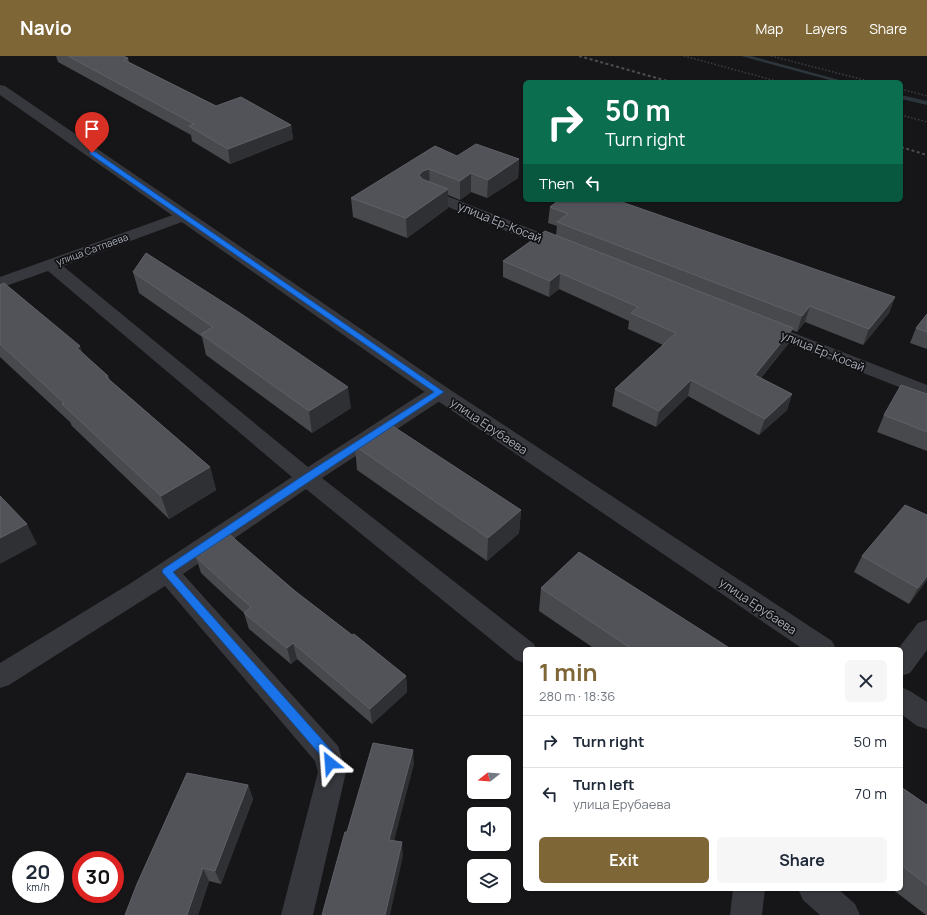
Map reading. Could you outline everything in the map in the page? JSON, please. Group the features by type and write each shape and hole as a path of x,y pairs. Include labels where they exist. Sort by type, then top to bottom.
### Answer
{"street":[{"name":"улица Ерубаева","path":"0,89 439,392 820,647"},
{"name":"улица Ер-Косай","path":"429,194 578,253"},
{"name":"улица Сатпаева","path":"0,283 184,216"},
{"path":"50,264 307,478 523,650"},
{"name":"улица Ер-Косай","path":"749,321 927,392"},
{"path":"0,677 167,572 439,392"},
{"path":"167,572 328,755 332,772 297,915"},
{"path":"903,662 927,630"},
{"path":"903,700 927,717"},
{"path":"746,915 750,891"},
{"path":"816,891 844,915"}],"path":[{"path":"684,56 773,80"},
{"path":"771,56 864,80"},
{"path":"903,90 927,96"},
{"path":"903,116 927,122"}],"building":[{"path":"68,56 123,56 128,58 124,60 216,106 241,97 291,125 228,149 189,126 194,124"},
{"path":"476,144 519,159 488,180 471,173 460,181 429,169 423,171 419,175 422,179 448,189 406,218 351,198 435,146 457,156"},
{"path":"556,202 622,202 895,297 869,329 810,306 802,316 557,222 568,214 550,207"},
{"path":"545,231 793,328 755,375 792,394 765,419 691,380 659,411 615,389 676,333 631,313 638,307 560,273 550,281 503,261"},
{"path":"146,253 240,313 348,387 309,411 201,334 213,327 133,272"},
{"path":"4,283 80,346 77,348 108,376 106,377 210,467 161,496 0,344 0,285"},
{"path":"927,314 927,332 916,328"},
{"path":"901,385 927,394 927,432 884,415"},
{"path":"388,423 521,510 488,538 355,446"},
{"path":"0,496 27,524 0,538"},
{"path":"905,505 927,515 927,576 918,588 862,556"},
{"path":"229,534 295,591 352,635 354,634 406,676 370,709 293,643 287,648 244,613 251,607 196,557"},
{"path":"579,552 728,647 629,647 541,588"},
{"path":"373,743 413,750 389,840 402,842 385,915 322,915 345,832 347,832"},
{"path":"187,773 248,785 215,871 203,868 187,915 125,915 137,884"},
{"path":"903,788 927,805 927,885 903,867"}],"waterway":[{"path":"744,56 836,80"},
{"path":"903,97 927,103"}],"railway":[{"path":"579,56 664,80"},
{"path":"903,148 927,155"}],"route":[{"path":"92,153 439,392 167,572 328,755 330,763"}]}
